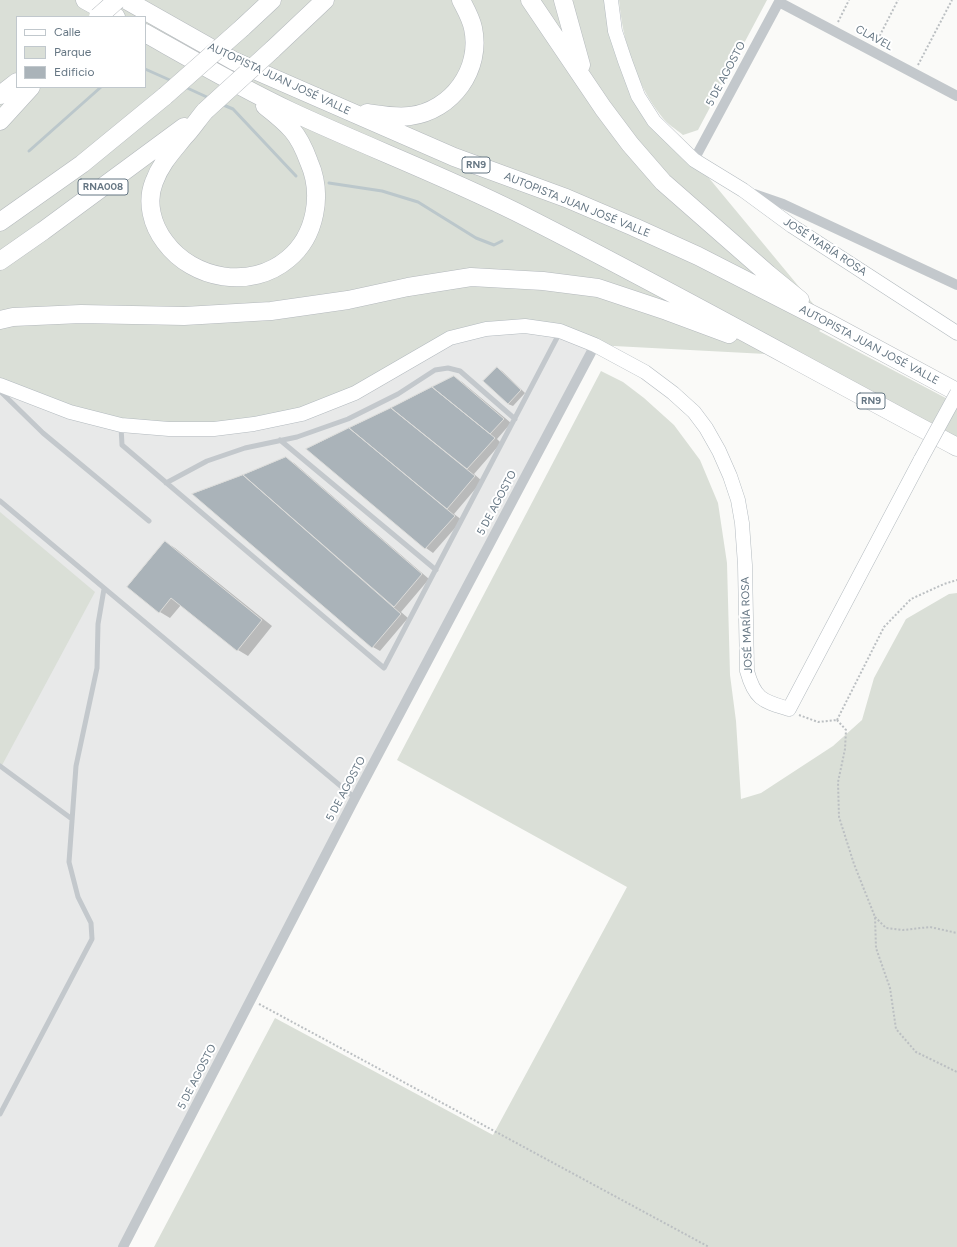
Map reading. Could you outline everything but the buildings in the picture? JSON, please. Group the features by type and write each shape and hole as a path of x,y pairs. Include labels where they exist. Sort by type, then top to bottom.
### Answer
{"highway":[{"path":"85,0 114,16"},
{"path":"99,16 117,0"},
{"name":"AUTOPISTA JUAN JOSÉ VALLE","path":"126,0 234,61 454,156 566,198 698,256 829,323 957,392"},
{"name":"RNA008","path":"0,222 82,164 165,96 272,0"},
{"name":"RNA008","path":"0,261 119,176 205,111 325,0"},
{"path":"306,19 332,0"},
{"path":"333,105 366,113 390,116 410,116 429,111 448,100 464,81 472,64 475,44 473,27 460,0"},
{"path":"530,0 587,83 602,108 630,144 663,182 768,274 829,323"},
{"path":"563,0 587,83"},
{"name":"AUTOPISTA JUAN JOSÉ VALLE","path":"146,34 244,89 514,211 675,294 957,447"},
{"path":"0,95 16,83"},
{"path":"0,121 30,88"},
{"path":"205,111 163,162 153,183 150,202 153,220 161,237 169,248 186,264 204,272 225,277 246,277 268,271 288,259 304,241 315,216 316,191 313,170 304,149 293,130 244,89"},
{"path":"0,320 13,317 80,314 184,316 271,311 348,300 416,286 478,277 543,280 598,288 667,311 785,355"}],"main road":[{"name":"JOSÉ MARÍA ROSA","path":"611,0 616,31 638,96 654,121 694,160 743,190 792,226 957,333"},
{"name":"JOSÉ MARÍA ROSA","path":"0,385 70,412 121,425 169,429 214,429 254,424 302,414 355,392 450,338 486,329 524,326 560,331 595,345 645,372 673,393 694,412 706,428 719,451 730,476 738,500 742,523 747,671 751,685 763,700 789,709"},
{"path":"789,709 957,392"}],"street":[{"name":"5 DE AGOSTO","path":"694,160 780,1"},
{"name":"CLAVEL","path":"780,1 957,96"},
{"path":"743,190 783,204 957,285"},
{"name":"5 DE AGOSTO","path":"123,1247 355,798 595,345"}],"lane":[{"path":"121,425 122,446 384,668 560,331"},
{"path":"166,483 207,461 245,448 297,437 348,419 398,394 435,370 448,368 460,371 514,419"},
{"path":"0,391 43,433 149,521"},
{"path":"280,440 436,570"},
{"path":"0,501 355,798"},
{"path":"0,1114 92,939 91,923 78,897 69,862 76,766 97,668 98,624 104,589"},
{"path":"0,766 72,819"}],"path":[{"path":"833,30 849,0"},
{"path":"872,51 898,0"},
{"path":"914,73 952,0"},
{"path":"837,720 884,627 911,599 944,584 957,580"},
{"path":"789,709 818,722 837,720"},
{"path":"837,720 846,730 846,749 838,782 839,817 854,864 874,917 876,948 890,988 896,1029 916,1052 957,1072"},
{"path":"874,917 886,928 903,930 930,927 957,933"},
{"path":"251,1000 709,1247"}],"shaded area":[{"path":"525,326 595,345 123,1247 0,1247 0,385 450,338"}],"green space":[{"path":"0,0 611,0 638,96 694,160 829,323 819,331 957,404 957,439 785,355 595,345 525,326 450,338 355,393 254,424 121,425 0,385"},
{"path":"619,0 767,0 698,130 683,135 664,120 644,90 627,47"},
{"path":"601,371 623,382 644,398 674,425 700,460 718,503 727,563 730,675 736,721 741,799 761,793 833,746 862,720 874,678 906,619 949,594 957,593 957,1247 154,1247 275,1018 493,1135 627,887 397,760"},
{"path":"0,512 95,592 0,769"}],"waterway":[{"path":"146,69 172,81"},
{"path":"185,87 209,98"},
{"path":"29,151 100,88"},
{"path":"221,104 233,109 296,176"},
{"path":"329,183 382,191 418,202 476,238 494,245 502,241"}]}
